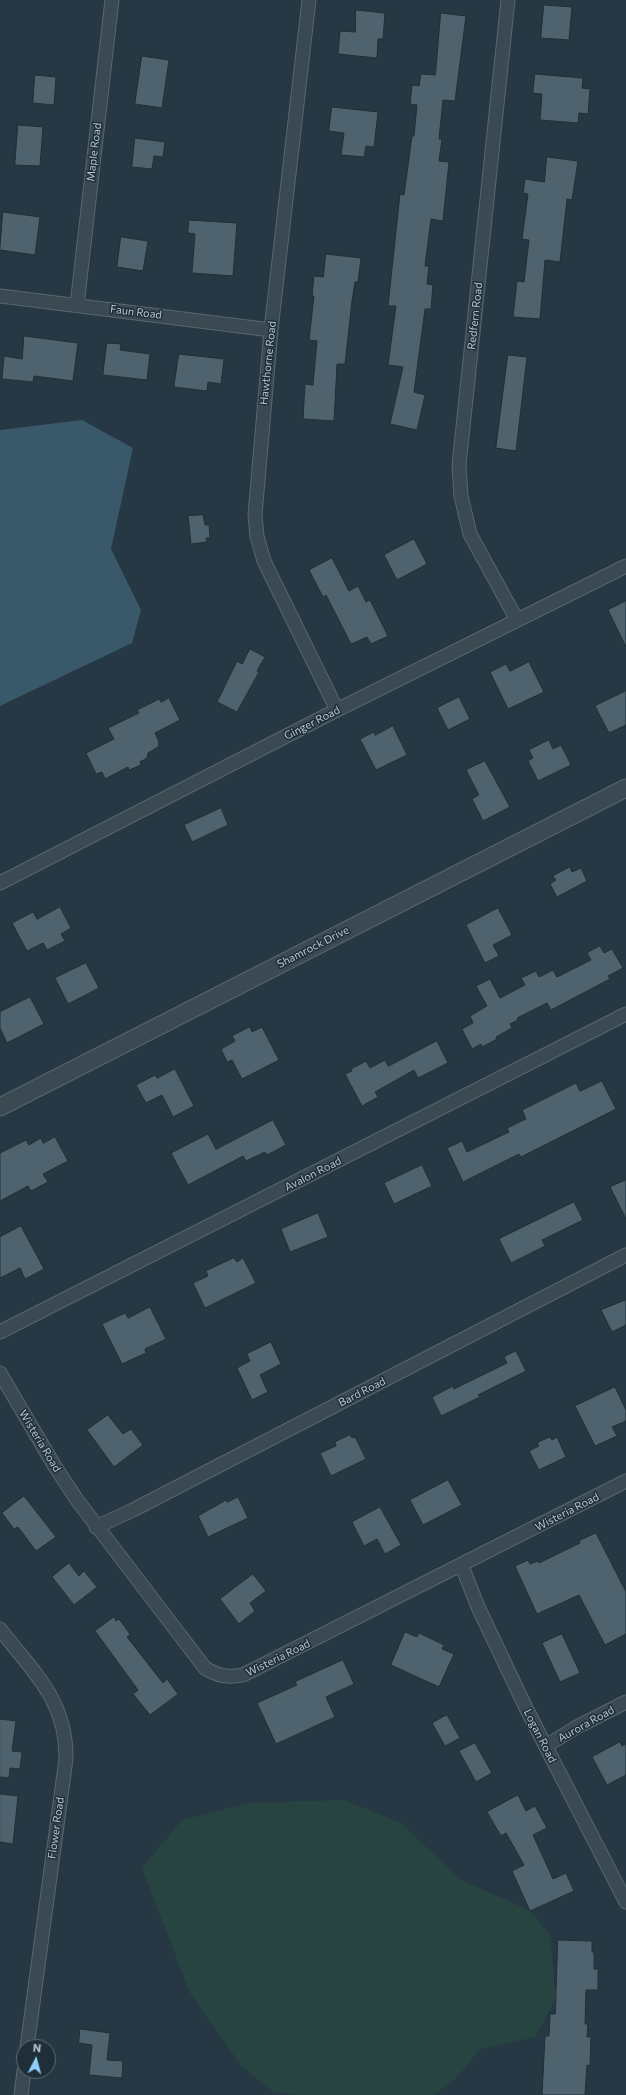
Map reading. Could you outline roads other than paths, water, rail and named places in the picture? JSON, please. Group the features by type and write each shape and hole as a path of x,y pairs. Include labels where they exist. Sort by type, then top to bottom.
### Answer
{"street":[{"name":"Maple Road","path":"77,305 112,0"},
{"name":"Hawthorne Road","path":"309,0 271,330 255,495 257,536 264,561 338,710"},
{"name":"Redfern Road","path":"508,0 459,465 461,496 470,534 517,620"},
{"name":"Faun Road","path":"0,296 271,330"},
{"name":"Ginger Road","path":"0,883 338,710 626,566"},
{"name":"Shamrock Drive","path":"0,1107 626,788"},
{"name":"Avalon Road","path":"0,1332 626,1014"},
{"name":"Bard Road","path":"96,1527 133,1510 626,1255"},
{"name":"Wisteria Road","path":"0,1373 54,1465 96,1527 205,1668 214,1674 229,1678 243,1676 462,1566 626,1481"},
{"name":"Logan Road","path":"462,1566 478,1607 546,1746 626,1902"},
{"name":"Flower Road","path":"0,1629 52,1697 59,1710 66,1740 66,1759 28,2039"},
{"name":"Aurora Road","path":"546,1746 575,1728 626,1702"},
{"path":"21,2095 23,2079"}],"water":[{"path":"82,420 133,448 111,549 141,610 132,643 0,706 0,430"}]}
